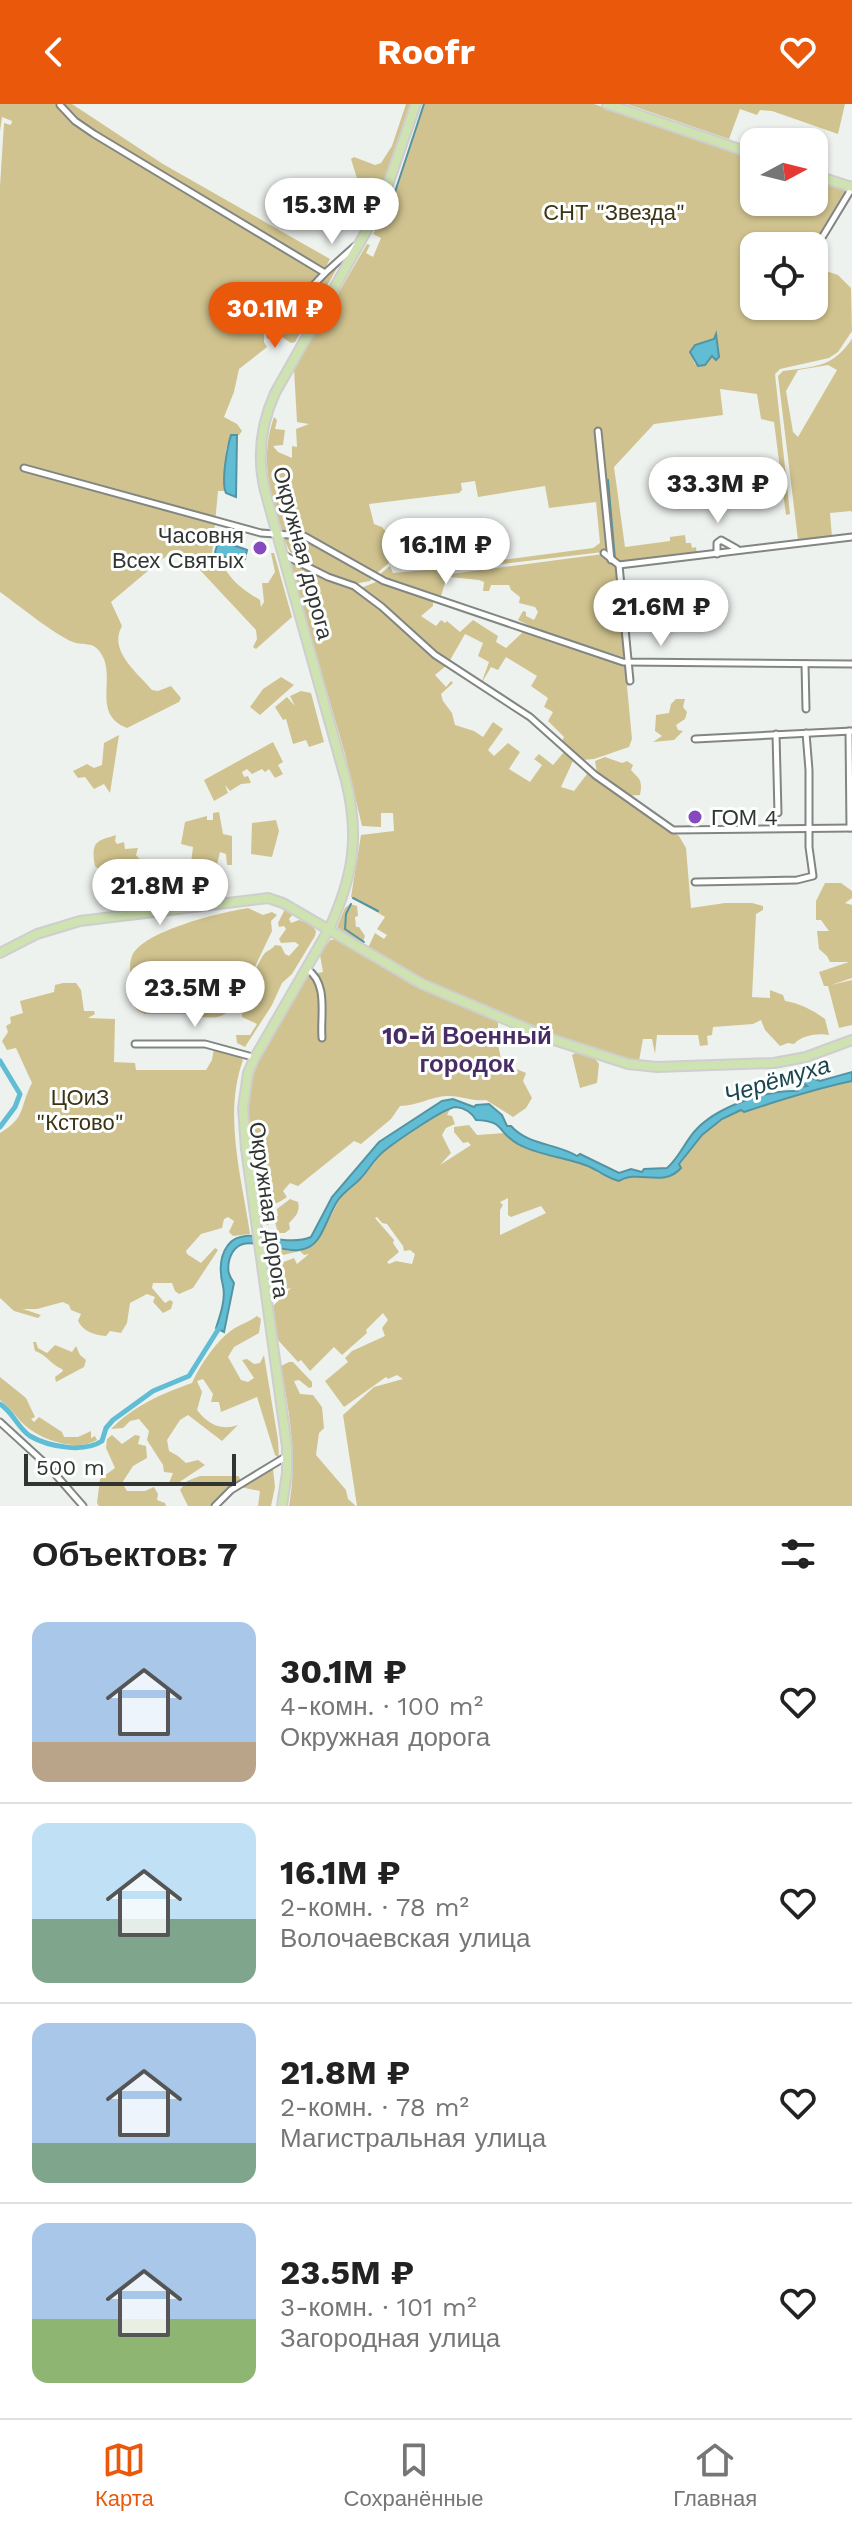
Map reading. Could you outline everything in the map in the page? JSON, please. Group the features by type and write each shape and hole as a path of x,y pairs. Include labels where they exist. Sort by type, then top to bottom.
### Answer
{"main road":[{"name":"Окружная дорога","path":"280,1506 286,1457 254,1223 243,1126 244,1089 254,1059 343,896 354,855 351,800 276,535 261,469 261,446 267,415 281,381 384,198 416,104"},
{"path":"607,104 740,149"},
{"path":"828,180 852,188"},
{"path":"0,953 42,932 80,921 259,898 277,900 429,987 554,1040 628,1064 646,1067 761,1064 806,1057 852,1040"},
{"name":"Окружная дорога","path":"254,1223 240,1149 237,1109 243,1072 249,1056 327,928"}],"street":[{"path":"60,105 95,135 325,273"},
{"path":"825,232 852,188"},
{"path":"284,316 325,273 359,244"},
{"path":"598,431 611,560"},
{"path":"24,468 276,535 304,536 385,581 618,660 852,664"},
{"path":"604,553 619,565 852,537"},
{"path":"717,554 717,543 721,540 742,550"},
{"path":"282,554 354,586 435,655 528,715 588,770 674,830 851,828 850,731 695,739"},
{"path":"619,565 630,681"},
{"path":"805,664 806,709"},
{"path":"695,882 797,880 813,876 809,847 811,830 806,733"},
{"path":"776,734 778,813"},
{"path":"306,968 319,980 322,988 322,1038"},
{"path":"135,1044 205,1044 249,1056"},
{"path":"0,1422 48,1466 83,1506"},
{"path":"215,1506 231,1490 286,1457"}],"green space":[{"path":"0,104 72,104 163,164 330,259 322,274 264,334 267,347 239,369 224,417 237,424 242,431 239,435 231,435 226,449 224,491 218,491 212,555 220,556 230,577 260,600 261,607 264,602 262,583 268,583 275,572 271,553 274,553 292,617 256,649 253,647 257,639 256,630 185,554 169,555 162,559 111,602 122,626 119,644 126,661 152,690 171,686 181,698 179,702 127,728 110,714 107,672 100,652 91,645 65,638 0,592 0,186 4,123 11,125 12,121 2,117 0,131"},
{"path":"406,104 410,104 380,195 367,219 351,159 354,157 375,165 381,163 392,146"},
{"name":"СНТ \"Звезда\"","path":"424,104 594,104 740,155 740,216 828,216 828,185 847,191 823,232 740,232 740,320 828,320 828,272 838,275 851,288 852,331 838,352 829,358 780,369 775,374 790,514 786,515 774,422 761,419 757,394 720,389 723,415 654,424 614,467 625,547 670,541 670,537 685,535 686,543 691,543 692,548 696,547 697,555 618,564 614,560 600,432 596,433 607,555 603,552 444,571 441,568 593,548 600,543 596,502 549,508 545,486 478,497 475,481 461,483 459,493 369,504 374,524 382,527 389,536 390,562 377,573 310,535 282,531 273,502 267,461 274,417 277,420 275,429 285,430 283,445 273,446 278,452 292,458 292,446 297,447 296,429 309,424 297,422 294,369 367,244 370,245 366,253 373,257 381,238 373,234 392,201","holes":["714,339 717,345 716,360 712,356 708,362 695,364 690,352 695,345"]},
{"path":"627,104 845,104 838,134 772,111 760,110 757,115 740,109 729,139"},
{"path":"344,256 295,342 282,337 287,320"},
{"path":"852,339 852,513 830,513 832,537 798,540 778,376 783,371 830,361","holes":["828,365 837,370 798,437 793,432 786,391 798,370"]},
{"path":"284,539 309,541 373,577 370,581 359,583 356,590 447,665 435,675 446,687 451,681 453,683 441,694 455,725 483,737 493,722 503,729 488,750 494,756 508,743 520,752 509,769 530,782 542,765 534,759 539,754 553,765 564,752 628,803 679,836 686,848 691,908 725,903 763,906 763,910 756,914 752,997 770,998 770,990 783,995 785,1001 806,1007 825,1019 829,1035 811,1035 794,1044 780,1046 765,1030 761,1020 753,1024 713,1027 712,1035 707,1036 708,1045 700,1046 698,1035 657,1035 655,1054 652,1039 643,1039 639,1061 635,1062 534,1029 424,981 368,948 375,933 384,939 387,935 377,929 385,917 351,897 361,835 394,831 393,813 381,813 381,827 362,826 345,754 291,567 294,563 304,563 300,556 290,552","holes":["573,761 587,774 574,791 561,787"]},
{"path":"603,554 618,568 623,657 540,631 518,620 523,611 534,620 538,612 535,607 519,603 520,597 509,585 491,585 489,591 483,591 484,582 450,577 441,596 379,575 390,566 393,573 438,569 450,574"},
{"path":"376,582 433,600 433,606 421,616 436,626 441,620 447,621 460,632 473,620 498,636 496,642 506,648 523,632 623,665 630,685 627,686 632,739 629,747 582,760 561,743 564,737 548,721 553,712 544,707 548,698 531,686 537,676 506,657 498,670 491,667 481,684 489,662 478,656 483,643 465,634 449,662 361,588"},
{"path":"281,677 294,685 260,715 250,707 263,689"},
{"path":"301,691 311,693 324,742 309,747 306,740 293,744 286,719 283,720 275,707 287,697 295,706 290,696"},
{"path":"676,699 685,699 685,719 676,725 678,730 683,731 674,740 653,742 662,736 655,731 656,715 669,713"},
{"path":"119,735 110,793 104,784 94,789 85,777 78,778 73,771 87,764 94,768 102,765 104,743"},
{"path":"273,742 283,762 278,765 283,774 275,778 269,769 252,774 247,769 242,772 251,783 241,784 230,791 225,785 228,793 214,801 204,780"},
{"path":"605,757 633,765 631,770 641,782 640,795 625,796 597,773 595,761"},
{"path":"219,812 223,834 232,836 232,865 227,865 226,854 220,852 216,869 186,874 186,863 191,863 193,847 181,844 185,822 207,816 207,820 213,820 213,813"},
{"path":"276,820 279,831 272,857 251,854 252,823"},
{"path":"116,835 115,841 117,844 124,842 125,849 138,848 136,855 141,861 128,872 122,863 116,872 113,873 111,869 103,872 95,866 95,846 101,840"},
{"path":"825,883 841,883 852,891 852,898 845,903 852,905 852,978 831,985 852,980 852,1025 839,1028 828,986 824,986 819,972 849,962 830,962 819,949 817,931 829,931 821,920 816,920 816,901"},
{"path":"350,904 357,906 356,927 365,936 362,944 337,927"},
{"path":"248,908 263,915 272,912 277,915 271,921 272,931 239,1000 226,1013 209,1018 187,1014 145,1014 137,1010 132,996 130,968 132,956 139,947 184,924"},
{"path":"285,909 293,914 289,919 291,923 299,920 311,924 316,931 315,936 292,974 282,983 245,1047 237,1043 236,1035 250,1035 257,1024 242,1017 250,984 261,958 275,945 281,946 289,956 299,945 295,942 281,943 279,939 286,929 279,927 278,923"},
{"path":"338,939 410,984 498,1021 498,1033 529,1034 521,1044 498,1045 502,1063 526,1073 523,1081 532,1098 526,1108 513,1117 486,1100 451,1096 400,1106 391,1119 361,1144 354,1141 298,1186 290,1183 283,1191 287,1197 273,1204 257,1205 246,1124 247,1091 251,1076 269,1037 309,975 323,972 320,955 330,940"},
{"name":"ЦОиЗ \"Кстово\"","path":"76,983 81,990 84,1011 94,1011 95,1014 88,1018 115,1019 114,1062 135,1063 136,1070 206,1070 214,1048 243,1060 237,1081 234,1125 250,1234 233,1236 229,1232 234,1221 228,1217 224,1219 222,1228 201,1234 186,1251 187,1254 201,1263 215,1248 218,1250 193,1288 179,1294 172,1283 153,1283 152,1288 165,1303 173,1302 171,1309 163,1313 153,1302 155,1297 147,1294 130,1303 127,1323 121,1333 110,1331 106,1336 86,1330 78,1321 81,1314 63,1302 37,1309 23,1309 41,1315 38,1318 14,1311 0,1298 0,1133 19,1116 32,1083 16,1048 7,1050 2,1041 8,1032 6,1026 11,1023 10,1017 23,1013 20,1001 54,992 55,985"},
{"path":"579,1051 592,1055 599,1064 597,1083 580,1088 572,1055"},
{"path":"852,1081 852,1506 357,1506 343,1415 374,1387 403,1379 397,1375 386,1377 344,1407 325,1381 348,1362 345,1358 352,1351 385,1336 382,1328 388,1320 383,1313 366,1330 367,1333 342,1355 334,1347 310,1371 278,1340 273,1306 291,1288 283,1290 273,1302 267,1260 274,1257 281,1263 294,1258 297,1264 309,1254 304,1255 300,1251 283,1255 268,1249 268,1245 289,1251 323,1231 340,1198 385,1150 428,1120 450,1109 447,1115 452,1116 455,1124 446,1128 442,1135 451,1153 440,1165 471,1145 463,1143 454,1132 454,1127 469,1125 477,1135 505,1133 521,1145 590,1166 598,1173 619,1181 671,1171 705,1132 741,1110 745,1112","holes":["508,1198 508,1215 511,1217 541,1206 546,1213 500,1235 500,1210 503,1205 500,1202","377,1217 387,1224 404,1251 410,1250 415,1254 412,1264 387,1262 399,1252"]},
{"path":"290,1199 298,1202 298,1212 289,1223 290,1229 278,1233 275,1222 271,1221 268,1225 262,1218 278,1216 277,1209"},
{"path":"257,1316 261,1319 259,1333 234,1347 228,1357 241,1380 248,1382 254,1378 242,1360 260,1363 264,1355 279,1458 275,1455 257,1397 221,1412 219,1402 211,1402 213,1394 203,1379 197,1381 202,1392 197,1410 215,1425 238,1425 222,1441 188,1415 180,1420 167,1440 169,1451 186,1463 198,1460 205,1465 175,1485 169,1483 173,1473 164,1472 163,1465 147,1440 149,1431 139,1419 130,1421 123,1428 111,1429 149,1401 192,1383 222,1338"},
{"path":"33,1342 47,1353 55,1345 72,1352 76,1346 86,1360 84,1367 56,1382 55,1377 62,1369 35,1351"},
{"path":"293,1362 312,1382 309,1388 299,1380 294,1381 300,1394 313,1395 322,1407 324,1428 319,1433 316,1455 356,1506 289,1506 293,1453 281,1366"},
{"path":"0,1377 26,1398 35,1417 31,1419 34,1422 39,1417 62,1432 64,1437 78,1437 91,1431 91,1438 95,1436 97,1440 71,1445 35,1433 0,1400"},
{"path":"112,1435 122,1444 135,1435 140,1436 138,1444 146,1446 147,1458 133,1466 122,1483 127,1491 145,1491 154,1487 157,1500 166,1506 99,1506 100,1479 115,1468 106,1448 107,1439"},
{"path":"273,1469 275,1487 271,1506 258,1506 260,1491 240,1487"},
{"path":"200,1476 239,1476 240,1480 212,1506 188,1506 180,1490 187,1481"}],"water":[{"path":"716,334 719,357 716,360 712,356 705,365 698,366 690,352 695,345 714,339"},
{"path":"231,435 237,435 236,497 226,493 224,481"},
{"path":"219,540 247,550 245,559 217,555"},
{"path":"852,1072 852,1081 744,1112 741,1110 722,1119 702,1135 679,1164 681,1168 674,1174 659,1178 614,1180 585,1165 525,1148 492,1122 476,1120 462,1108 450,1109 380,1154 338,1200 318,1239 308,1248 283,1249 256,1243 235,1249 228,1265 234,1283 224,1332 216,1328 224,1296 222,1260 228,1245 244,1236 288,1240 311,1237 332,1197 379,1142 442,1101 453,1099 474,1107 489,1104 502,1115 507,1126 534,1141 577,1156 580,1154 619,1173 631,1169 642,1172 644,1169 667,1168 703,1123 728,1108 771,1093 797,1091 799,1087 807,1086 798,1079 801,1074 820,1081"}],"waterway":[{"path":"393,198 424,104"},
{"path":"387,208 392,201"},
{"path":"608,480 615,559"},
{"path":"353,898 378,911"},
{"path":"351,904 346,914 345,929 364,942"},
{"name":"Черёмуха","path":"0,1061 20,1094 15,1107 0,1127"},
{"name":"Черёмуха","path":"0,1404 30,1436 38,1440 76,1448 95,1445 102,1441 106,1428 113,1420 153,1391 189,1376 221,1325"}],"place":[{"name":"Часовня Всех Святых","path":"260,548"},
{"name":"ГОМ 4","path":"695,817"}],"district":[{"name":"10-й Военный городок","path":"467,1050"}]}
